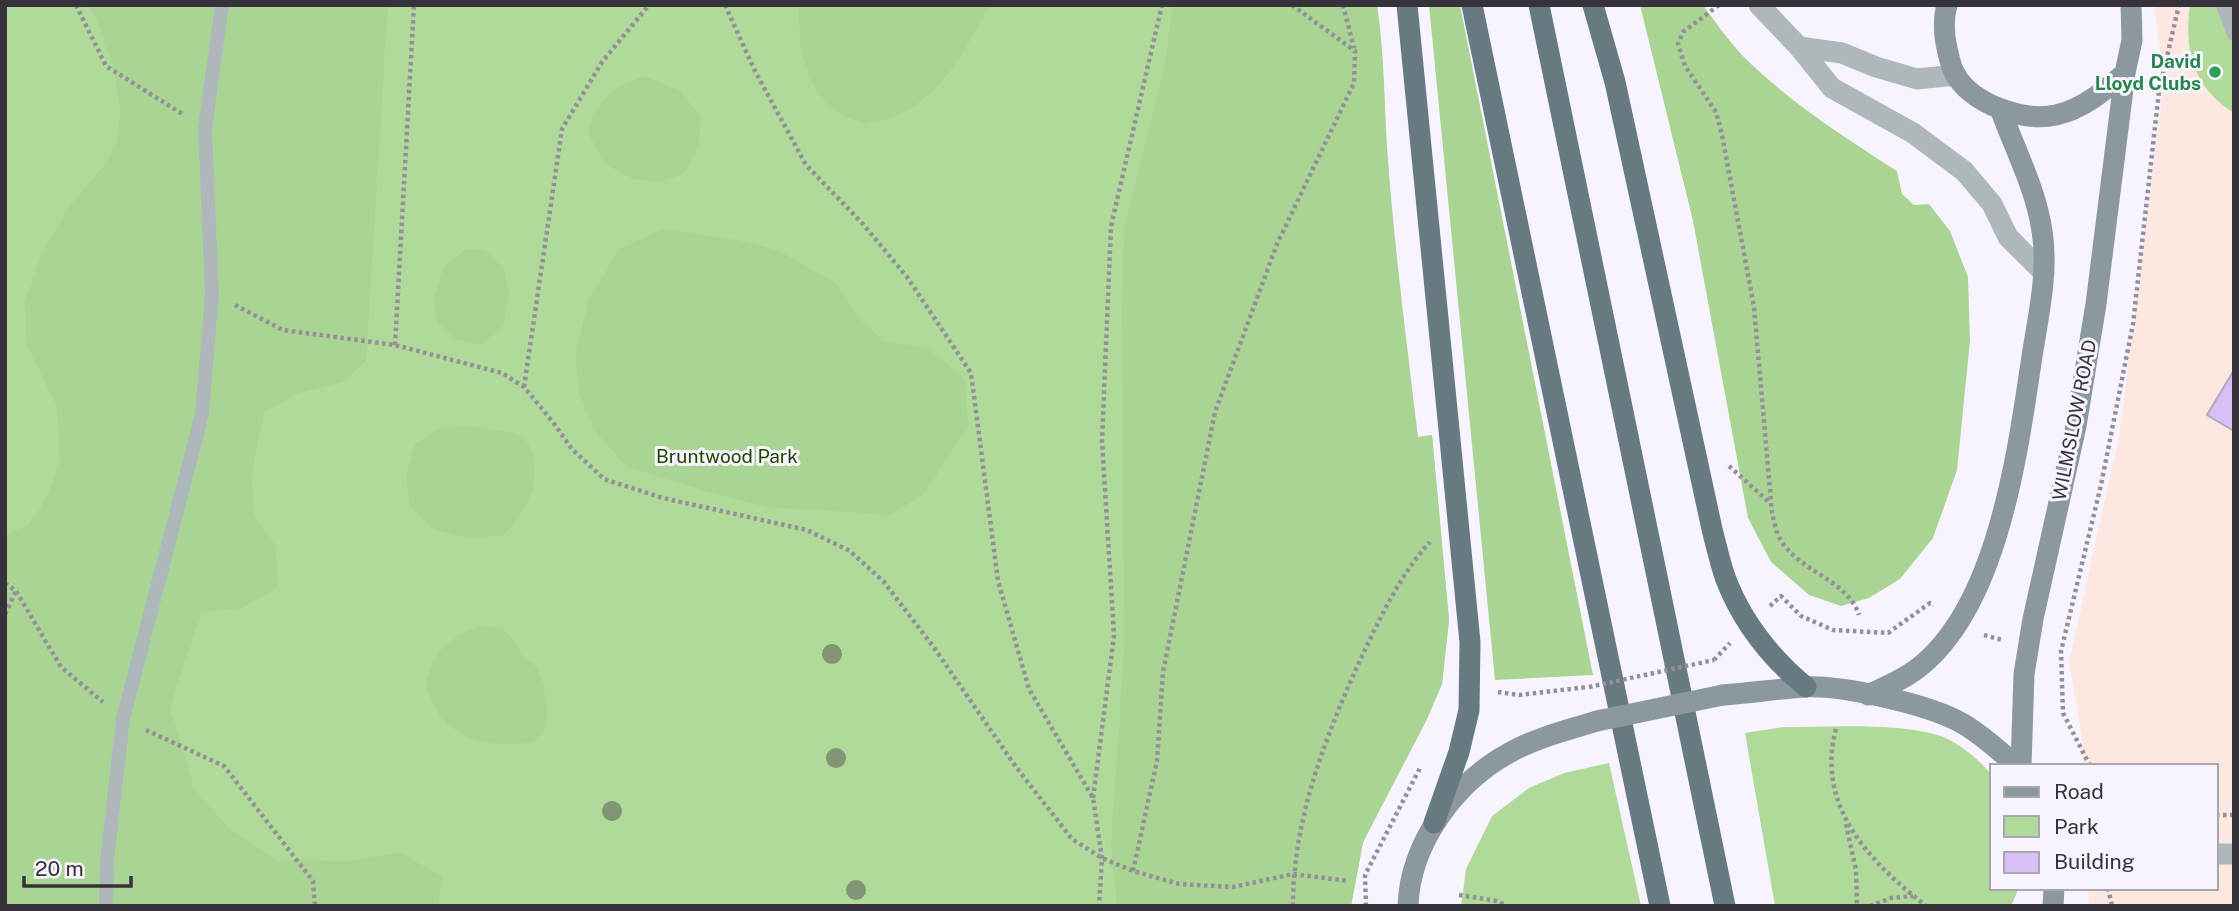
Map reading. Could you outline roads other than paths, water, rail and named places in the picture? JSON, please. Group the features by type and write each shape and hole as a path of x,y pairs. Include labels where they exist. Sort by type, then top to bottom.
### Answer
{"highway":[{"path":"1407,5 1470,642 1469,710 1434,822"},
{"path":"1472,5 1660,906"},
{"path":"1539,5 1725,906"},
{"path":"1593,5 1615,82 1712,529 1726,577 1741,610 1765,646 1783,668 1806,687"}],"main road":[{"path":"1947,5 1944,29 1947,51 1956,75 1976,94 2001,111 2034,117 2074,109 2102,93 2125,73"},
{"name":"WILMSLOW ROAD","path":"2019,764 2024,674 2050,538 2076,426 2096,304 2125,73 2132,40 2131,5"},
{"path":"1868,695 1911,673 1937,649 1959,620 1989,560 2003,515 2025,405 2044,273 2042,231 2030,184 2001,111"},
{"path":"1408,906 1414,865 1434,822 1460,792 1509,752 1552,734 1597,721 1723,695 1806,687 1868,695 1917,706 1957,720 2016,764"}],"street":[{"path":"1759,5 1799,47 1832,88 1913,133 1964,171 1992,204 2008,237 2044,273"},
{"path":"1799,47 1842,53 1917,79 1956,75"}],"lane":[{"path":"106,906 107,861 123,719 202,414 212,294 205,128 222,5"},
{"path":"2223,5 2234,34"}],"place":[{"name":"David Lloyd Clubs","path":"2215,72"}],"park label":[{"name":"Bruntwood Park","path":"727,456"}]}
